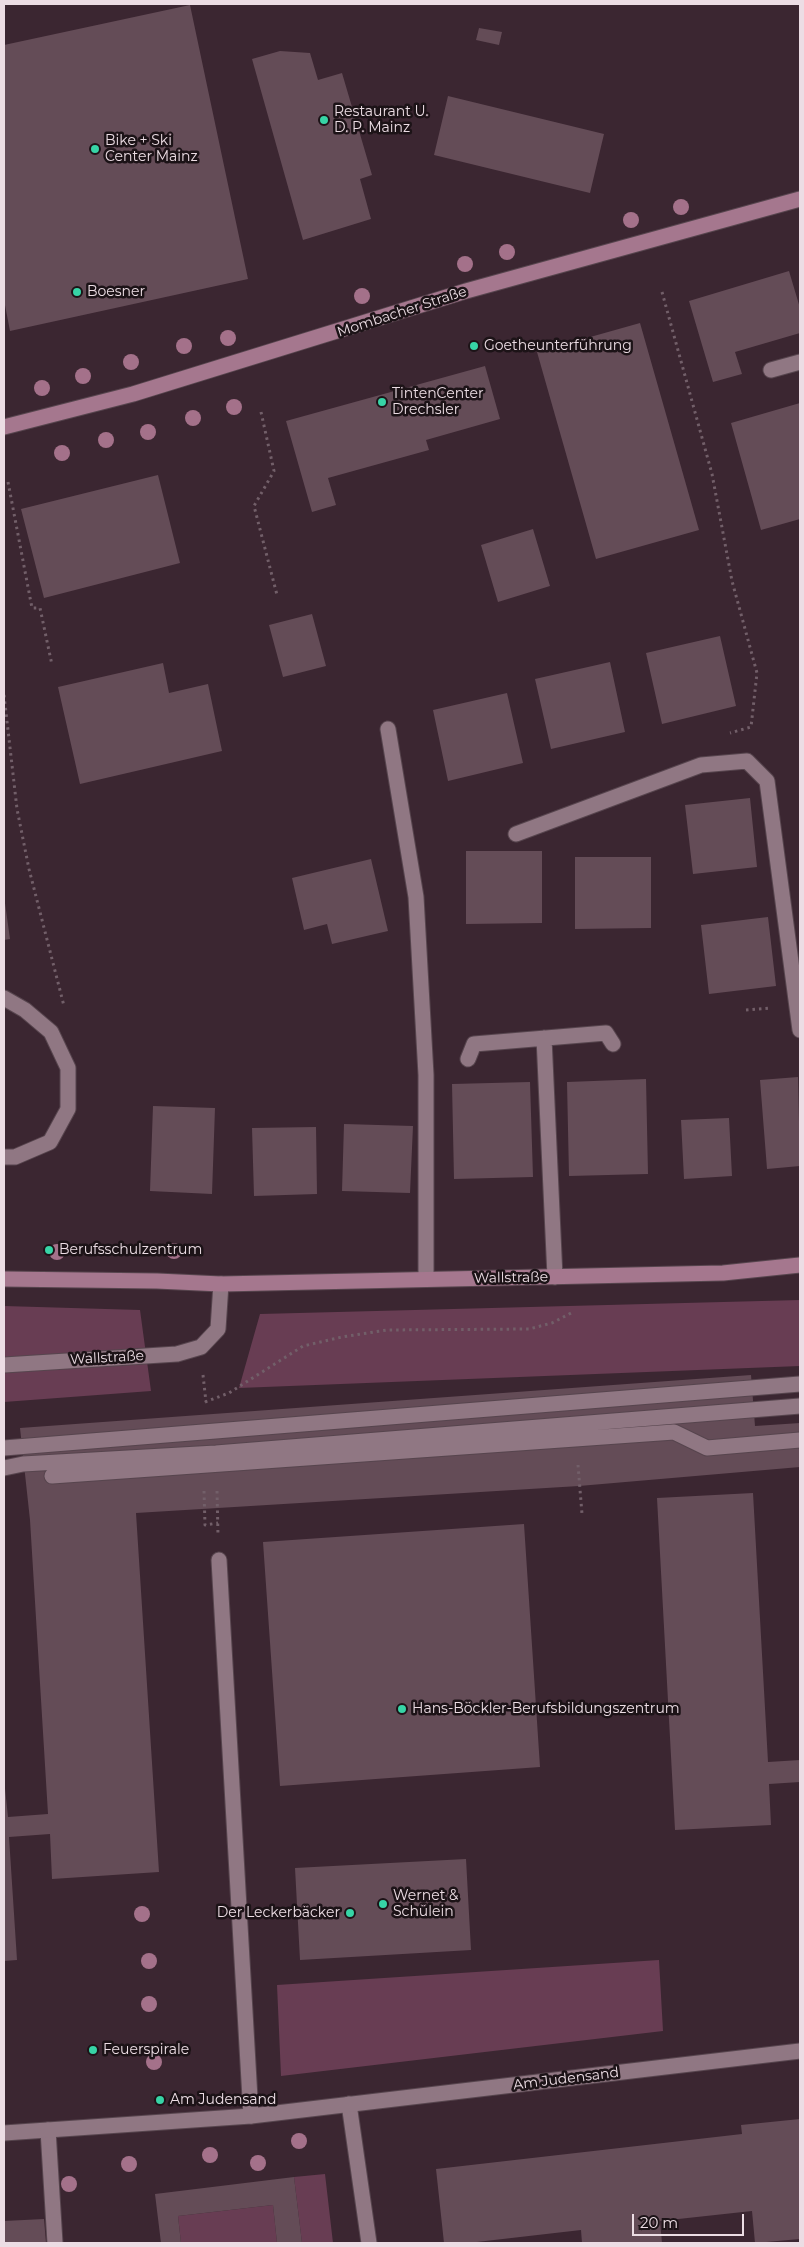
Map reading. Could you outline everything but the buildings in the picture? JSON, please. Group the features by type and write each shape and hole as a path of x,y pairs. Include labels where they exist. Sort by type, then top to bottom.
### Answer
{"main road":[{"name":"Mombacher Straße","path":"4,426 133,394 466,291 800,199"},
{"name":"Wallstraße","path":"4,1279 157,1281 221,1284 723,1273 800,1265"}],"street":[{"path":"771,370 800,362"},
{"path":"388,729 416,897 426,1075 426,1279"},
{"path":"516,834 700,764 747,761 767,781 800,1030"},
{"path":"4,998 26,1010 51,1032 68,1068 68,1109 50,1142 15,1157 4,1157"},
{"path":"468,1059 474,1044 606,1032 613,1044"},
{"path":"544,1038 555,1277"},
{"name":"Wallstraße","path":"4,1365 177,1354 201,1347 218,1329 221,1284"},
{"path":"4,1448 800,1384"},
{"path":"4,1468 23,1464 216,1453 800,1406"},
{"path":"52,1476 674,1432 707,1448 800,1440"},
{"path":"219,1560 251,2116"},
{"name":"Am Judensand","path":"4,2133 251,2116 800,2051"},
{"path":"349,2104 370,2243"},
{"path":"48,2130 55,2243"}],"path":[{"path":"662,292 712,474 732,581 757,673 751,727"},
{"path":"261,412 274,471 254,506 277,595"},
{"path":"8,482 32,608 40,608 52,666"},
{"path":"4,695 17,809 28,869 65,1010"},
{"path":"197,1403 229,1394 302,1346 342,1336 386,1330 529,1329 552,1323 571,1313"},
{"path":"216,1453 219,1560"},
{"path":"579,1486 582,1514"},
{"path":"205,1510 205,1525 218,1523"}],"shaded area":[{"path":"800,1300 800,1366 239,1388 260,1314"},
{"path":"4,1306 140,1310 151,1391 4,1402"},
{"path":"659,1960 663,2031 281,2076 277,1985"},
{"path":"325,2174 333,2243 302,2243 294,2177"},
{"path":"273,2205 277,2243 181,2243 178,2216"}],"place":[{"name":"Restaurant U. D. P. Mainz","path":"324,120"},
{"name":"Bike + Ski Center Mainz","path":"95,149"},
{"name":"Boesner","path":"77,292"},
{"name":"Goetheunterführung","path":"474,346"},
{"name":"TintenCenter Drechsler","path":"382,402"},
{"name":"Berufsschulzentrum","path":"49,1250"},
{"name":"Hans-Böckler-Berufsbildungszentrum","path":"402,1709"},
{"name":"Wernet & Schülein","path":"383,1904"},
{"name":"Der Leckerbäcker","path":"350,1913"},
{"name":"Feuerspirale","path":"93,2050"},
{"name":"Am Judensand","path":"160,2100"}]}
